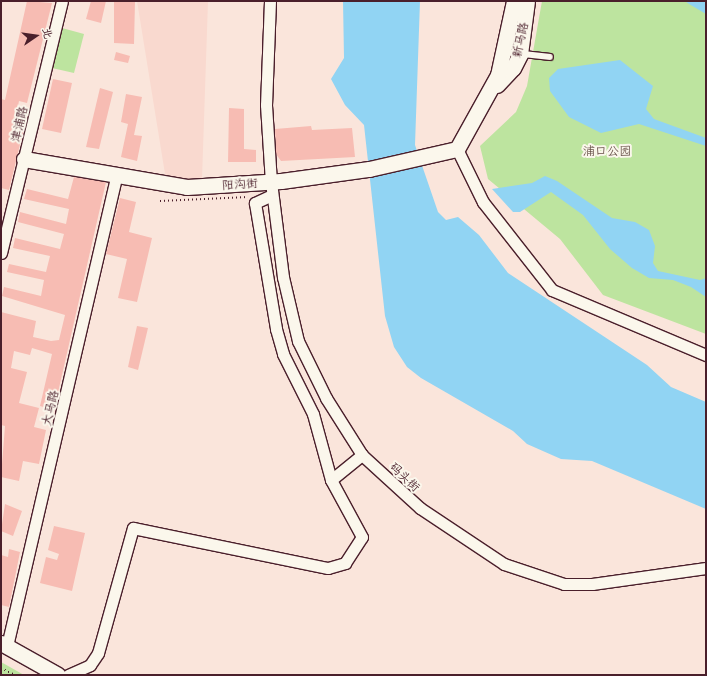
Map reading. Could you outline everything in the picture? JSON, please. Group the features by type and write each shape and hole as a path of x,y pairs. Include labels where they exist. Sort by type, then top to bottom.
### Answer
{"street":[{"name":"津浦路","path":"1,253 62,1"},
{"name":"码头街","path":"270,1 266,105 271,188 283,277 298,341 326,398 362,455 420,508 504,564 564,584 592,584 706,568"},
{"name":"新马路","path":"513,53 514,1"},
{"name":"新马路","path":"456,149 513,53 527,1"},
{"name":"阳沟街","path":"24,159 173,187 271,188 369,169 456,149"},
{"path":"456,149 483,202 552,290 706,355"},
{"name":"大马路","path":"4,644 116,176"},
{"path":"68,675 90,664 98,653 133,528 328,568 345,563 362,537 331,480 312,414 283,354 276,329 255,203 271,188"},
{"path":"331,480 362,455"},
{"path":"4,644 58,675"}],"lane":[{"path":"513,53 550,57"}],"path":[{"path":"160,201 213,200 250,197"},
{"path":"1,668 15,675"}],"shaded area":[{"path":"137,1 208,1 202,179 166,180"}],"green space":[{"name":"浦口公园","path":"542,1 706,1 706,334 603,295 560,239 488,179 480,146 516,112 527,86"},
{"path":"62,28 84,34 74,73 52,68"},
{"path":"1,662 24,675 1,675"}],"water":[{"path":"343,1 420,1 415,145 438,212 446,220 458,217 479,235 508,273 647,365 671,387 706,402 706,509 592,461 561,459 527,444 513,431 421,378 407,367 394,347 385,316 364,125 345,105 331,79 344,58"},
{"path":"685,1 706,1 706,14 689,4"},
{"path":"620,60 653,86 646,109 654,119 706,138 706,146 639,124 601,133 569,117 550,91 549,78 558,69"},
{"path":"545,176 557,181 612,218 635,222 649,230 655,246 653,263 658,271 700,280 706,278 706,297 691,287 673,280 649,278 632,268 610,249 583,215 551,192 520,212 513,212 492,189 532,183"}],"building":[{"path":"27,1 52,3 27,103 19,101 13,130 23,132 9,190 1,188 1,99 5,100"},
{"path":"91,1 106,1 101,23 86,19"},
{"path":"114,1 135,1 134,44 114,43"},
{"path":"116,52 130,56 128,63 114,60"},
{"path":"53,79 72,83 61,133 42,129"},
{"path":"100,88 113,92 99,149 86,147"},
{"path":"126,94 142,97 134,135 142,136 137,161 121,157 128,124 121,122"},
{"path":"229,108 244,109 244,149 256,150 256,162 228,162"},
{"path":"311,126 312,130 352,128 355,157 281,161 276,154 275,129"},
{"path":"74,177 106,182 54,410 40,406 52,354 32,348 30,355 14,351 11,368 27,372 19,403 39,408 34,427 46,430 39,464 23,461 19,481 1,477 5,426 1,425 1,312 36,321 33,337 51,341 59,340 65,315 2,296 4,287 41,296 44,280 7,272 9,264 46,272 50,256 13,248 15,238 60,249 64,234 18,222 20,212 66,224 69,209 24,199 27,189 68,199"},
{"path":"120,198 136,202 129,232 152,238 137,302 118,298 127,259 106,254"},
{"path":"137,326 148,328 138,370 128,367"},
{"path":"5,504 22,511 13,536 1,531"},
{"path":"54,526 85,533 72,591 40,583 46,557 57,560 59,554 48,550"},
{"path":"9,549 20,552 9,607 1,605 1,555 8,557"}]}
